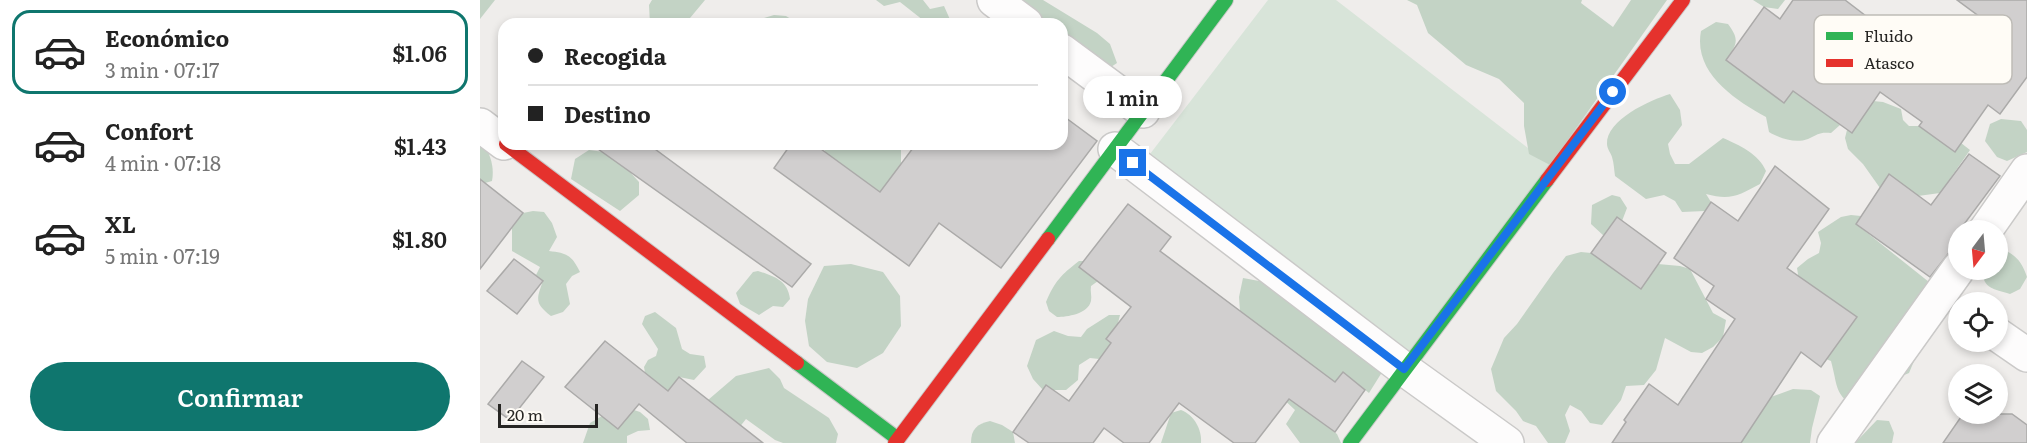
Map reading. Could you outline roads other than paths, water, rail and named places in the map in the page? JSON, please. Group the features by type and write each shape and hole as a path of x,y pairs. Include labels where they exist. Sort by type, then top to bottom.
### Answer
{"street":[{"path":"994,0 1018,18"},
{"path":"514,150 896,441 1226,0"},
{"path":"1350,443 1683,0"},
{"path":"1068,55 1143,111"},
{"path":"480,124 498,138"},
{"path":"1115,149 1404,369 1507,443"},
{"path":"1993,220 2027,171"},
{"path":"1834,443 1953,289"},
{"path":"2008,342 2027,355"}]}
